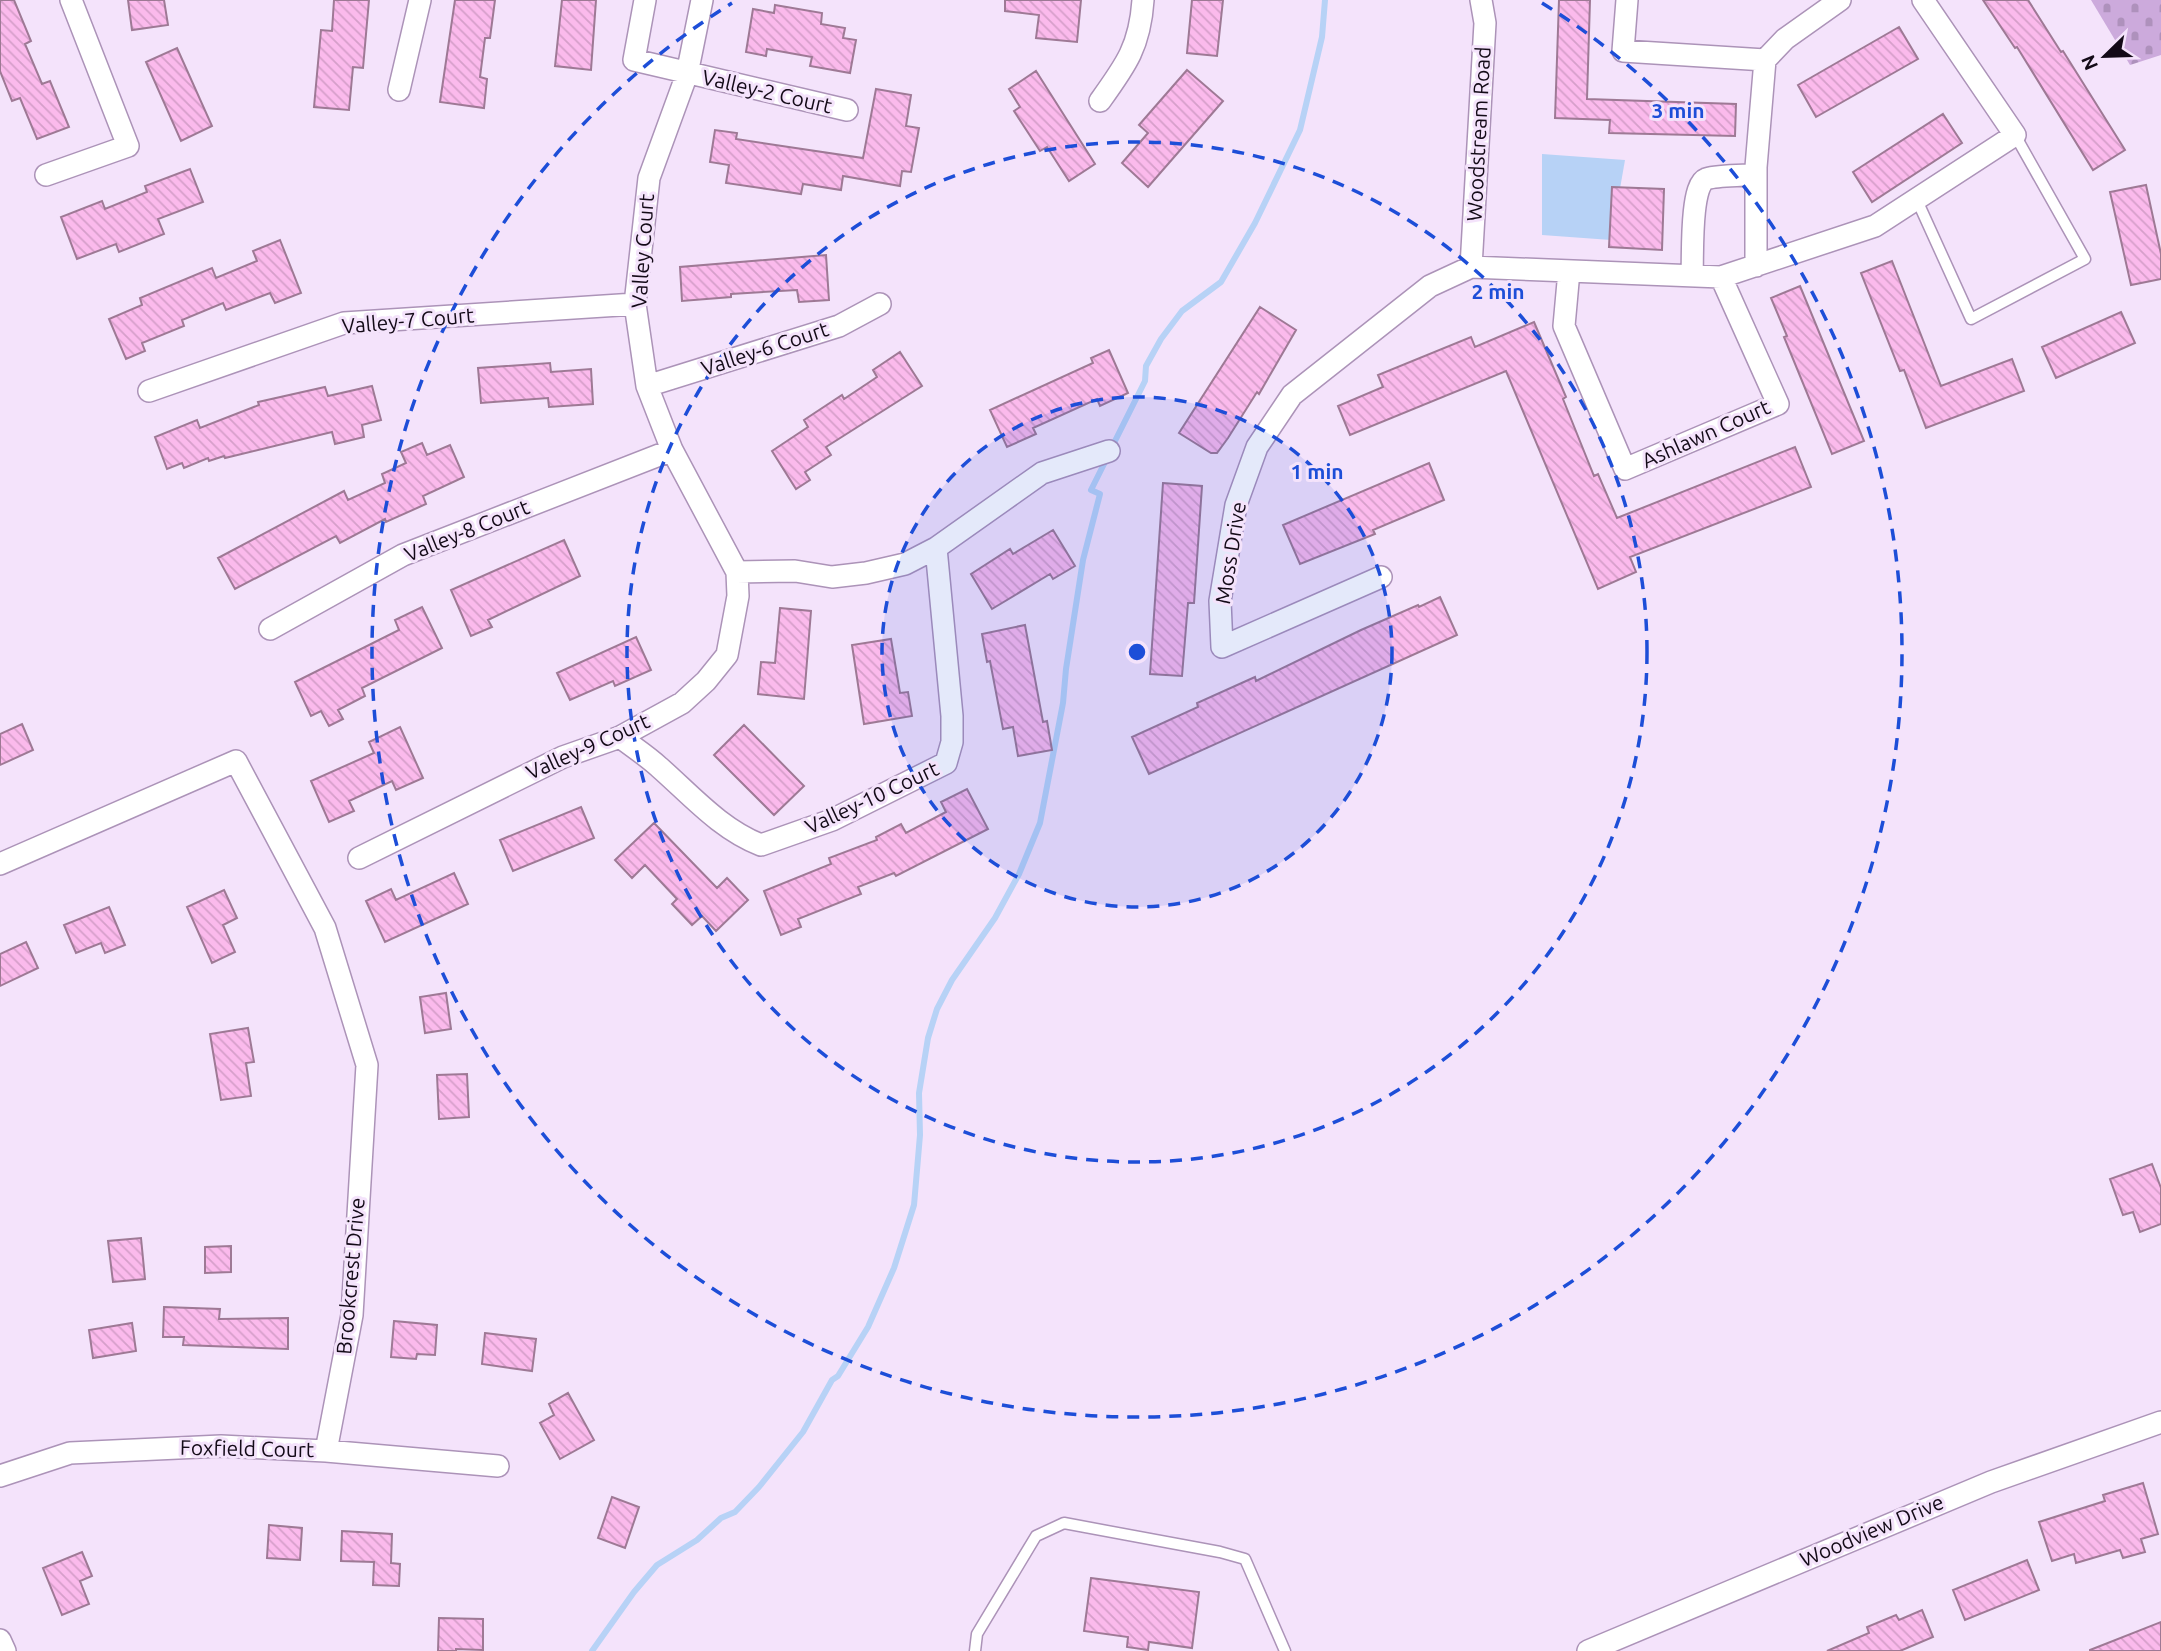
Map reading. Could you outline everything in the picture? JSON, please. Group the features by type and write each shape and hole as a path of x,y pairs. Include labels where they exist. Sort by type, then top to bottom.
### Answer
{"street":[{"path":"46,175 128,146 71,0"},
{"path":"400,90 420,0"},
{"name":"Valley-2 Court","path":"645,0 634,60 847,110"},
{"name":"Valley Court","path":"702,0 687,74 649,178 635,304 648,386 672,450 737,572"},
{"path":"1100,101 1128,62 1139,34 1143,0"},
{"name":"Woodstream Road","path":"1471,267 1485,23 1481,0"},
{"path":"1628,0 1623,51 1765,60"},
{"path":"1756,265 1756,174 1765,60 1785,39 1840,0"},
{"path":"1471,267 1721,277 1875,226 2015,135 1923,0"},
{"path":"1692,276 1698,185 1706,179 1756,174"},
{"name":"Moss Drive","path":"1381,578 1223,647 1220,601 1236,505 1257,447 1292,396 1430,286 1471,267"},
{"name":"Ashlawn Court","path":"1569,271 1564,326 1625,469 1778,404 1721,277"},
{"name":"Valley-7 Court","path":"149,391 344,323 635,304"},
{"name":"Valley-6 Court","path":"648,386 839,326 880,304"},
{"name":"Valley-8 Court","path":"270,629 403,555 672,450"},
{"path":"737,572 795,571 832,577 905,564 936,548 1042,474 1109,451"},
{"name":"Valley-10 Court","path":"620,737 656,764 720,822 739,836 761,845 832,820 947,763 952,742 952,716 936,548"},
{"name":"Valley-9 Court","path":"359,858 563,757 620,737 682,703 706,681 727,655 738,596 737,572"},
{"name":"Brookcrest Drive","path":"0,864 236,761 325,928 367,1065 352,1315 326,1451"},
{"name":"Woodview Drive","path":"1587,1651 1991,1482 2161,1422"},
{"name":"Foxfield Court","path":"0,1476 70,1453 221,1446 326,1451 498,1466"},
{"path":"0,1640 5,1651"}],"lane":[{"path":"1916,198 1971,319 2085,259 2015,135"},
{"path":"975,1651 977,1634 1036,1536 1063,1523 1245,1559 1286,1651"}],"green space":[{"path":"2091,0 2161,0 2161,55 2130,65"}],"water":[{"path":"1542,154 1625,160 1611,240 1542,235"}],"building":[{"path":"0,0 14,0 31,41 25,44 42,84 50,81 69,127 37,139 20,98 12,101 0,71"},
{"path":"128,0 164,0 168,25 132,30"},
{"path":"334,0 369,0 363,68 353,67 349,110 314,107 321,30 332,31"},
{"path":"455,0 495,0 490,38 485,38 480,77 487,79 484,108 440,102"},
{"path":"562,0 596,0 591,70 555,66"},
{"path":"1005,0 1081,0 1077,42 1036,38 1039,15 1005,11"},
{"path":"1192,0 1223,0 1217,56 1187,53"},
{"path":"1559,0 1590,0 1587,99 1736,104 1735,136 1609,133 1610,120 1555,118"},
{"path":"1983,0 2028,0 2125,150 2093,170 2017,47 2015,48"},
{"path":"775,5 822,13 821,24 845,28 843,38 856,40 850,73 810,66 812,57 767,49 766,56 746,52 753,9 774,13"},
{"path":"1899,27 1918,59 1816,117 1798,85"},
{"path":"177,48 212,126 181,141 146,62"},
{"path":"1187,70 1223,101 1148,187 1122,163 1148,133 1139,125"},
{"path":"1036,71 1095,164 1069,181 1047,147 1040,151 1014,111 1020,107 1009,89"},
{"path":"876,89 911,95 906,126 919,128 911,172 902,171 900,186 843,176 841,190 803,184 801,194 726,183 729,165 710,162 715,130 737,133 736,139 863,158"},
{"path":"1943,114 1962,143 1872,202 1853,172"},
{"path":"190,169 203,202 158,219 164,234 119,252 116,244 77,259 61,217 102,201 105,209 147,192 145,186"},
{"path":"2146,185 2161,254 2161,279 2131,285 2110,192"},
{"path":"1612,187 1664,189 1662,250 1609,247"},
{"path":"280,240 301,293 275,303 270,293 226,310 223,303 182,320 184,326 142,343 145,351 126,359 109,319 142,305 140,298 212,268 216,278 257,261 253,251"},
{"path":"826,255 829,300 799,302 797,290 731,294 731,297 682,301 680,267"},
{"path":"1892,261 1941,386 2012,359 2024,391 1926,428 1904,370 1900,371 1861,273"},
{"path":"1800,286 1864,441 1832,454 1771,298"},
{"path":"1260,307 1296,330 1259,394 1257,392 1217,453 1211,453 1179,433"},
{"path":"2121,312 2135,343 2056,378 2042,347"},
{"path":"1534,322 1566,397 1563,399 1594,476 1598,474 1617,518 1795,447 1811,487 1630,557 1636,572 1598,589 1506,371 1350,435 1338,406 1383,387 1378,375 1471,337 1475,347"},
{"path":"1109,350 1128,393 1100,406 1097,399 1033,428 1036,434 1007,447 990,410 1093,363 1091,358"},
{"path":"900,352 922,386 826,447 831,455 805,472 810,480 796,489 772,451 808,427 804,420 842,395 844,399 877,377 873,370"},
{"path":"550,363 551,372 591,369 593,404 549,407 548,398 481,403 478,368"},
{"path":"372,386 381,420 362,425 364,437 335,444 332,432 225,458 224,456 209,461 208,458 184,468 182,463 167,469 155,437 197,420 200,428 259,405 258,402 325,387 328,396"},
{"path":"422,443 427,455 450,445 464,477 423,496 426,504 386,522 385,519 340,543 336,536 235,589 218,558 344,491 348,500 385,483 382,474 406,463 401,452"},
{"path":"1429,463 1444,500 1373,530 1375,534 1300,564 1283,525"},
{"path":"1163,483 1202,486 1194,603 1188,603 1182,676 1150,674"},
{"path":"1053,530 1075,566 1053,579 1050,574 992,609 971,574 1010,549 1013,554"},
{"path":"564,540 580,576 488,620 492,627 471,636 451,590"},
{"path":"1440,597 1457,635 1149,774 1132,737 1198,707 1197,703 1255,677 1256,681 1361,630"},
{"path":"422,607 442,648 362,688 365,696 338,710 343,719 329,726 321,711 311,716 295,682 399,630 395,620"},
{"path":"780,608 811,611 804,699 758,694 761,662 775,663"},
{"path":"1025,625 1043,722 1047,721 1052,750 1018,756 1013,727 1003,729 982,634"},
{"path":"636,637 651,670 615,686 613,681 570,700 557,673"},
{"path":"891,639 900,693 908,692 912,716 864,724 852,645"},
{"path":"22,724 33,750 0,765 0,734"},
{"path":"744,725 804,786 774,815 714,755"},
{"path":"400,727 423,778 396,790 392,781 349,801 354,811 329,822 311,781 374,753 369,742"},
{"path":"967,789 988,829 896,876 894,873 858,887 861,894 798,919 801,927 781,935 764,891 831,864 829,858 877,840 876,837 901,824 906,833 946,812 941,802"},
{"path":"581,807 594,838 513,871 500,840"},
{"path":"654,823 717,888 727,878 748,900 716,931 702,916 692,925 672,904 677,899 645,865 632,878 615,860"},
{"path":"454,873 468,904 385,942 366,901 391,889 396,900"},
{"path":"224,890 237,918 223,925 235,952 212,963 187,907"},
{"path":"109,907 125,945 105,953 101,943 76,953 64,925"},
{"path":"26,942 38,968 0,986 0,954"},
{"path":"446,993 451,1029 425,1033 420,997"},
{"path":"248,1028 254,1062 246,1063 251,1096 221,1100 210,1034"},
{"path":"467,1074 469,1117 439,1119 437,1075"},
{"path":"2152,1164 2161,1188 2161,1224 2140,1232 2133,1212 2123,1215 2110,1179"},
{"path":"141,1238 145,1279 113,1282 108,1241"},
{"path":"231,1246 231,1272 205,1273 205,1247"},
{"path":"164,1307 220,1309 219,1319 288,1318 288,1349 183,1345 184,1337 163,1337"},
{"path":"394,1321 437,1325 435,1355 417,1354 416,1359 391,1357"},
{"path":"132,1323 136,1351 93,1358 89,1330"},
{"path":"485,1333 536,1339 532,1371 482,1364"},
{"path":"568,1393 594,1440 560,1459 540,1423 554,1415 549,1404"},
{"path":"2143,1483 2158,1534 2141,1539 2145,1552 2123,1558 2120,1550 2076,1563 2074,1554 2052,1561 2039,1522 2105,1501 2103,1495"},
{"path":"612,1497 639,1507 625,1548 598,1538"},
{"path":"269,1525 302,1528 300,1560 267,1558"},
{"path":"342,1531 392,1534 391,1563 400,1564 399,1586 373,1585 374,1562 341,1561"},
{"path":"82,1552 92,1576 80,1581 89,1604 62,1615 43,1568"},
{"path":"2027,1560 2039,1590 1965,1620 1953,1590"},
{"path":"1091,1578 1199,1592 1192,1648 1149,1642 1148,1650 1127,1647 1128,1637 1084,1631"},
{"path":"1922,1610 1933,1637 1900,1651 1827,1651 1869,1633 1867,1627 1896,1615 1899,1620"},
{"path":"439,1618 483,1619 483,1650 438,1651"},
{"path":"2161,1622 2161,1651 2090,1651 2090,1650"}],"waterway":[{"path":"1111,449 1145,381 1146,366 1161,339 1182,311 1221,282 1255,223 1300,130 1322,37 1325,0"},
{"path":"592,1651 657,1565 697,1540 721,1518 735,1512 803,1432 832,1380 838,1376 868,1327 894,1268 914,1205 920,1135 919,1093 928,1038 937,1009 952,980 995,918 1019,874 1040,823 1063,703 1083,560 1100,494 1091,490 1107,458"}]}
